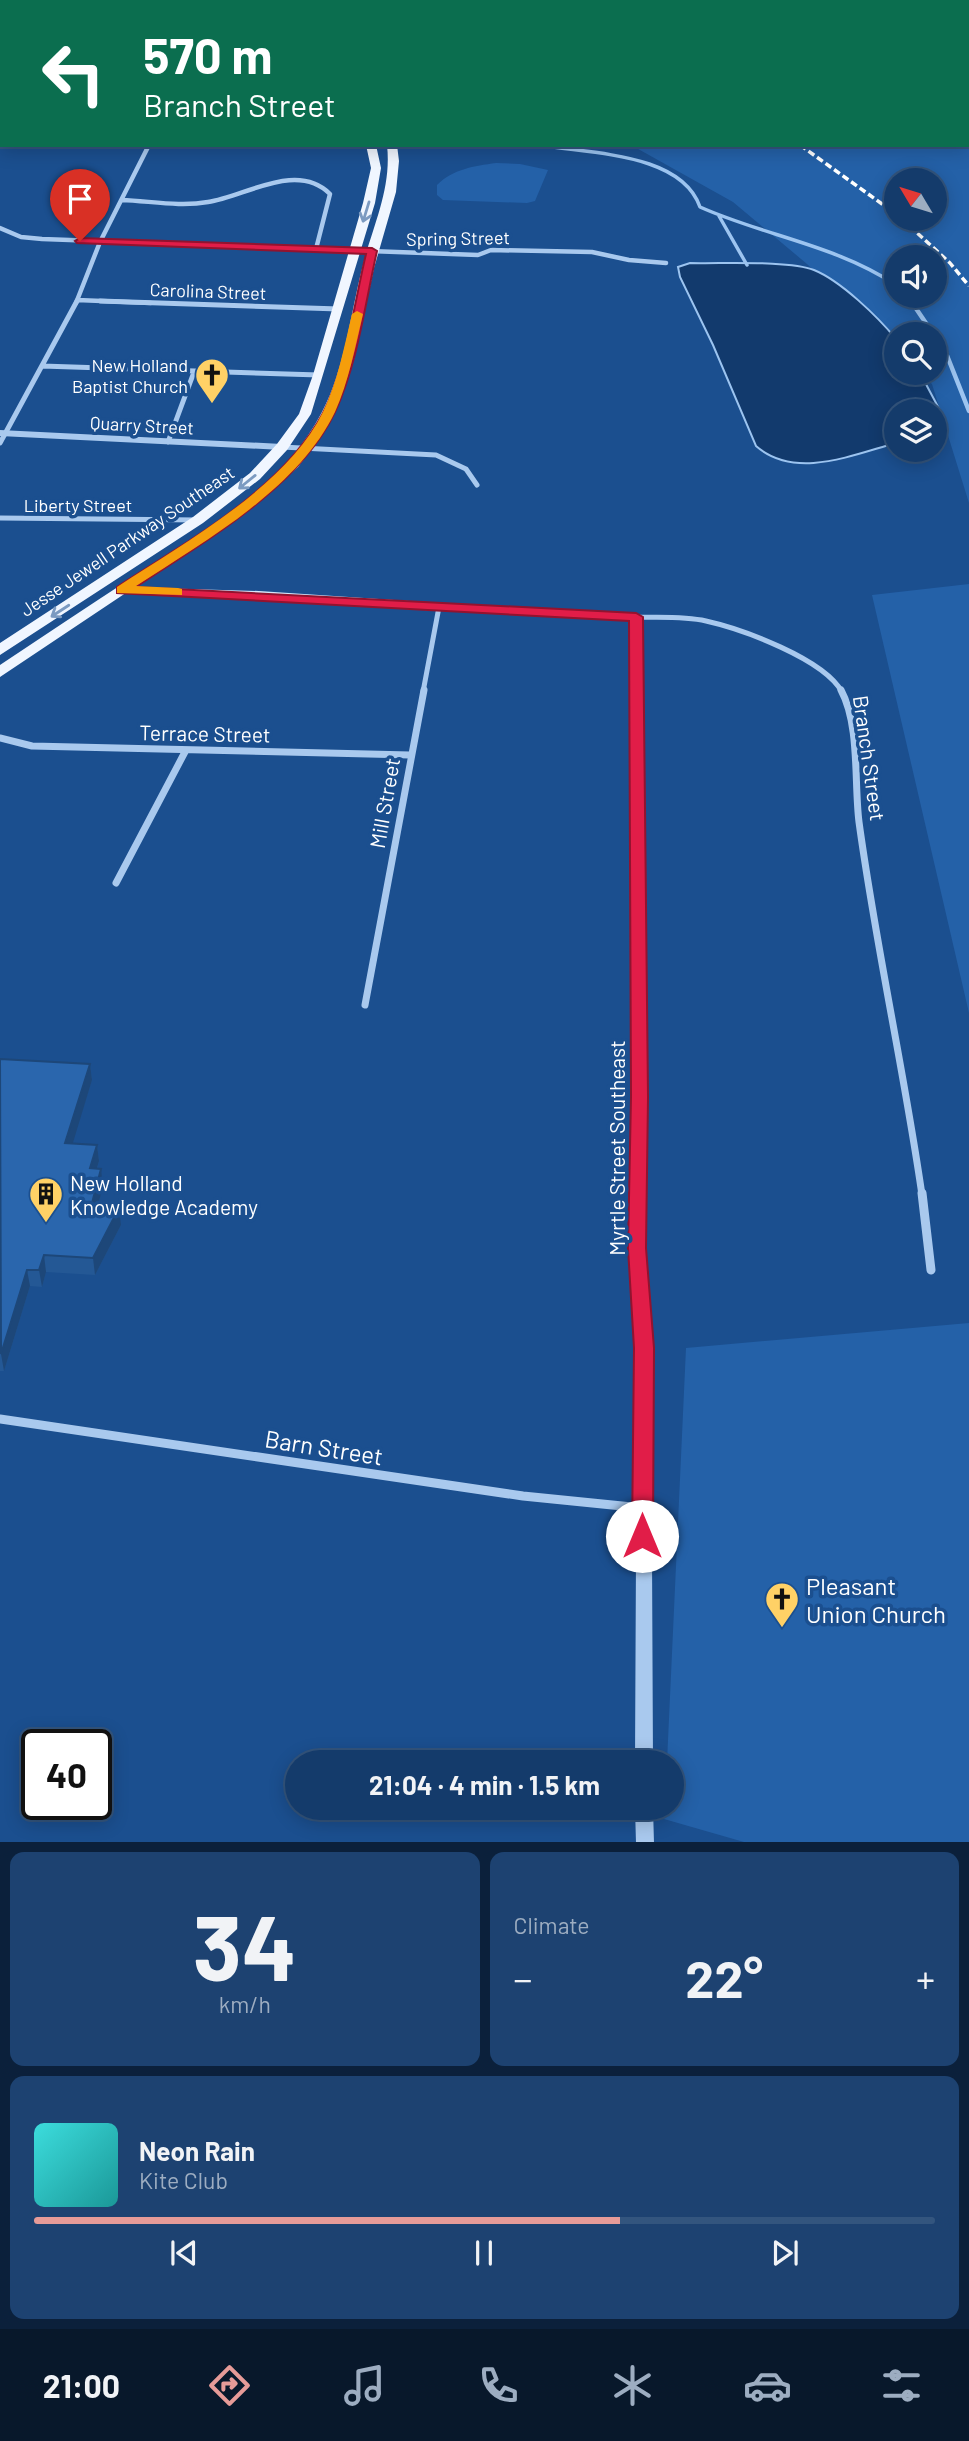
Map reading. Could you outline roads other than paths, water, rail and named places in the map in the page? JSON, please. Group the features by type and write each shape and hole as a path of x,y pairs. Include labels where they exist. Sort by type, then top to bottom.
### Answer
{"main road":[{"name":"Jesse Jewell Parkway Southeast","path":"0,650 198,520 255,476 282,447 305,414 339,309 376,168 371,147"},
{"name":"Jesse Jewell Parkway Southeast","path":"0,672 229,519 280,475 304,449 329,413 345,369 372,251 389,202 394,165 392,147"},
{"name":"Branch Street","path":"122,590 259,595 439,607"}],"street":[{"path":"1,437 43,366 76,300 100,242 148,147"},
{"path":"122,201 209,202 260,186 295,181 316,183 327,188 330,194 316,249"},
{"name":"Spring Street","path":"0,228 21,237 100,242 478,255 491,250 592,252 629,260 666,263"},
{"name":"Carolina Street","path":"76,300 339,309"},
{"path":"43,366 319,375"},
{"path":"169,442 194,372"},
{"name":"Quarry Street","path":"1,437 282,447"},
{"path":"282,447 436,456 458,462 471,471 477,485"},
{"name":"Liberty Street","path":"0,518 198,520"},
{"name":"Branch Street","path":"439,607 706,621 755,638 814,666 837,682 843,692 851,734 859,816 879,955 914,1140 932,1270"},
{"name":"Mill Street","path":"365,1004 439,607"},
{"name":"Myrtle Street Southeast","path":"636,617 640,1097 637,1248 644,1348 644,1750"},
{"name":"Terrace Street","path":"0,738 32,746 410,755"},
{"path":"116,883 186,750"},
{"name":"Barn Street","path":"0,1419 523,1496 642,1508"},
{"path":"644,1820 645,1842"}],"waterway":[{"path":"555,147 607,154 654,166 674,175 690,189 700,207 825,250 884,278"},
{"path":"719,216 747,265"},
{"path":"916,308 946,353 969,411"}],"railway":[{"path":"803,147 884,205"},
{"path":"915,231 950,263 969,286"}],"place":[{"name":"New Holland Baptist Church","path":"212,405"},
{"name":"New Holland Knowledge Academy","path":"46,1224"},
{"name":"Pleasant Union Church","path":"782,1629"}]}
